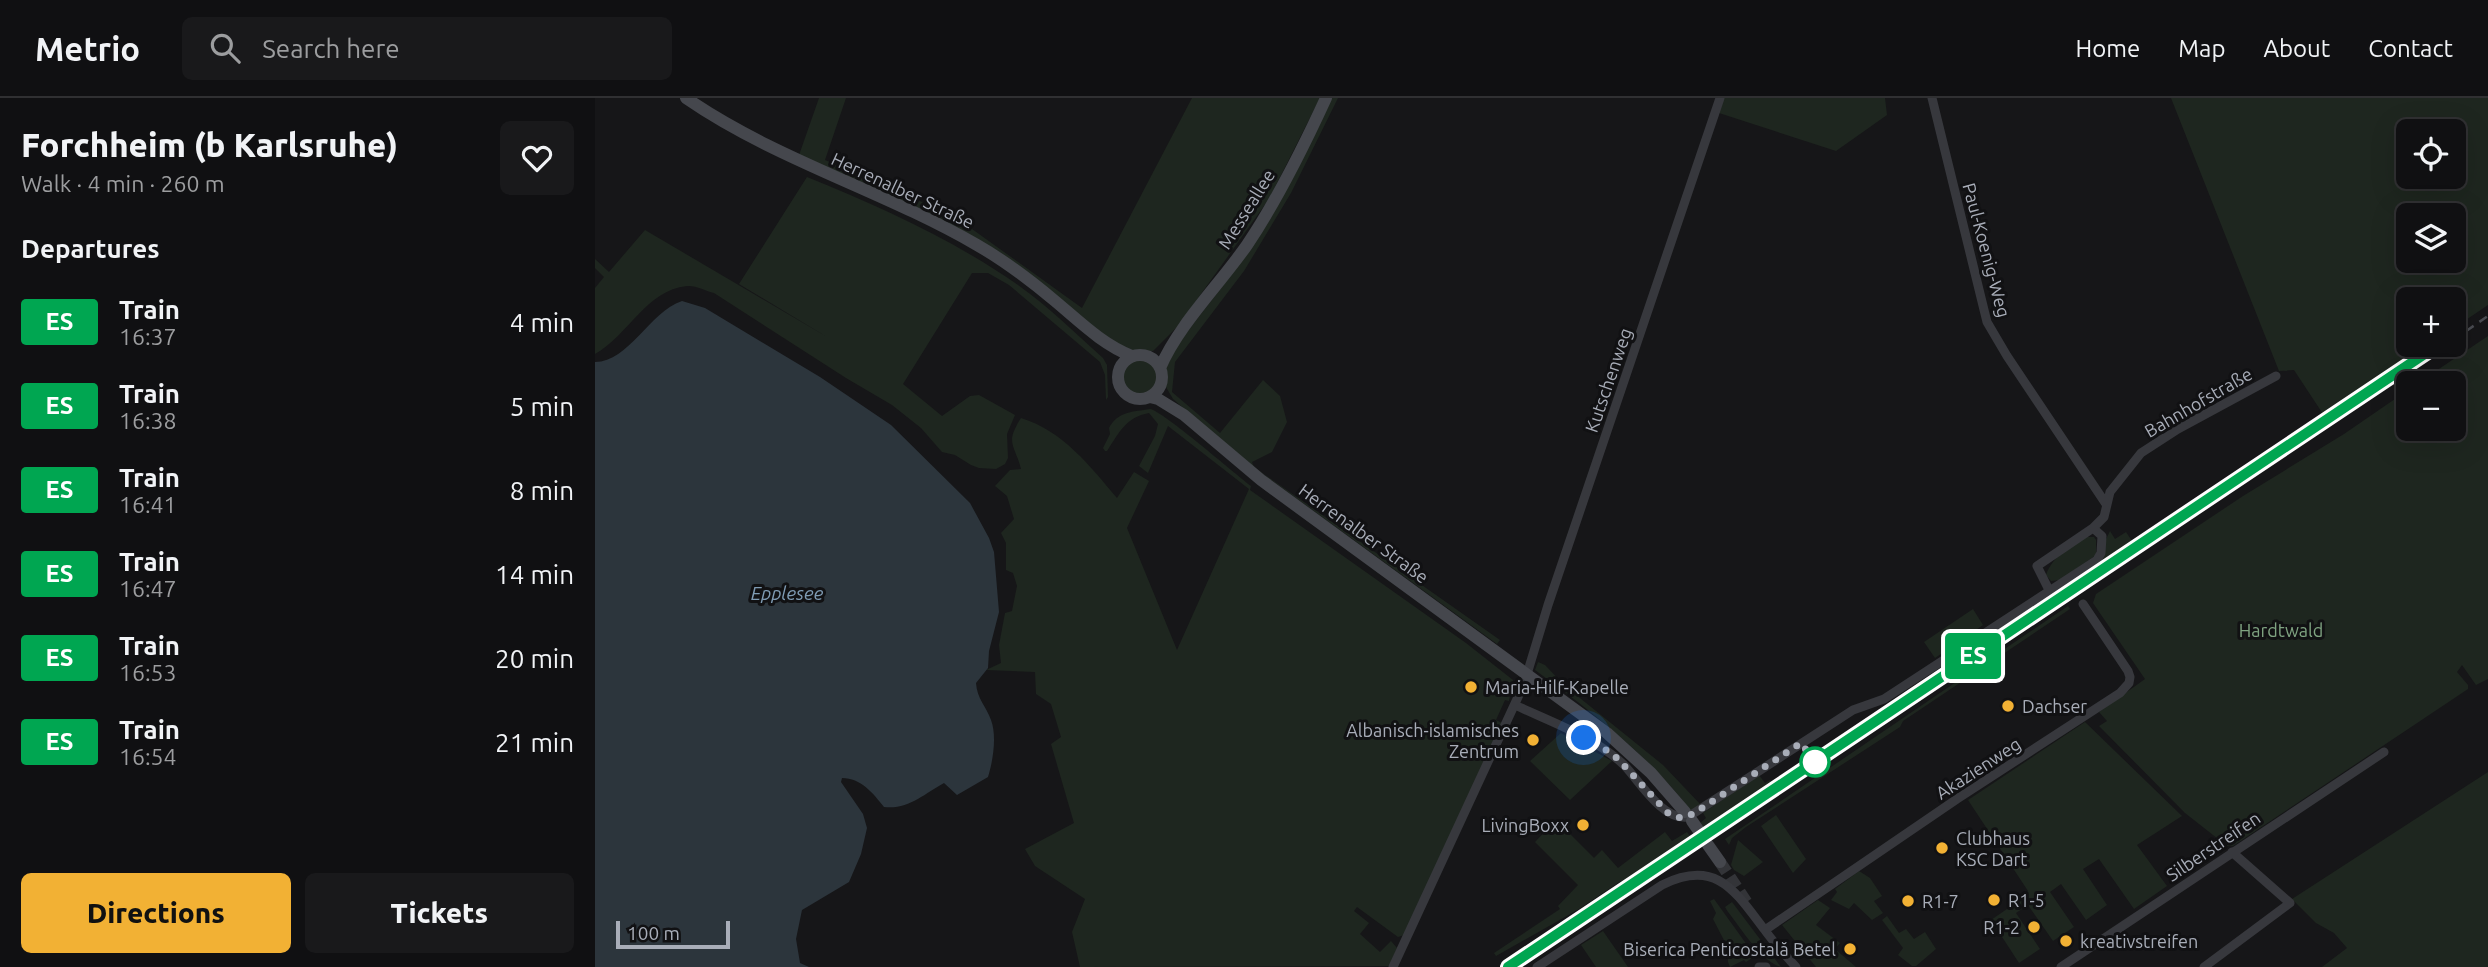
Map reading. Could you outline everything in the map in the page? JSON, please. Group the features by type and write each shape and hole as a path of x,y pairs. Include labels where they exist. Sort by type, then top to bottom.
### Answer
{"street":[{"name":"Herrenalber Straße","path":"686,98 762,144 912,211 975,244 1020,272 1092,333 1132,356"},
{"name":"Messeallee","path":"1160,368 1183,330 1248,243 1292,167 1326,98"},
{"name":"Kutschenweg","path":"1393,967 1526,679 1548,605 1720,98"},
{"name":"Paul-Koenig-Weg","path":"1932,98 1987,322 2106,505"},
{"name":"Messeallee","path":"1150,357 1183,330"},
{"name":"Herrenalber Straße","path":"1092,333 1121,367"},
{"path":"1132,356 1150,357 1160,368 1161,384 1150,397 1135,398 1125,393 1118,378 1121,367 1132,356"},
{"name":"Bahnhofstraße","path":"2050,592 2037,566 2093,528 2103,517 2110,492 2141,453 2158,440 2276,376"},
{"name":"Herrenalber Straße","path":"1161,384 1184,415"},
{"name":"Herrenalber Straße","path":"1150,397 1184,415 1261,480 1526,679 1615,739 1651,773 1701,834"},
{"path":"1686,816 1819,730 1853,710 1884,699 2097,559 2101,553 2102,536 2093,528"},
{"name":"Akazienweg","path":"1765,930 1957,799 2085,717 2128,685 2128,671 2083,604"},
{"name":"Herrenalber Straße","path":"1515,705 1602,747 1618,759 1665,811 1686,816"},
{"name":"Silberstreifen","path":"2061,967 2384,752"},
{"path":"1708,845 1720,862"},
{"path":"2204,967 2290,903 2232,852"},
{"path":"1537,967 1673,879 1692,875 1706,876 1735,890 1796,967"},
{"path":"1759,967 1766,967"}],"green space":[{"path":"819,98 846,98 825,160 931,206 972,229 1082,308 1192,98 1320,98 1269,199 1178,326 1153,351 1126,352 1009,260 798,158"},
{"path":"1331,98 1338,98 1291,193 1244,271 1175,362 1172,392 1220,433 1263,380 1280,396 1287,422 1272,452 1252,462 1254,467 1500,640 1497,644 1241,458 1173,399 1166,387 1165,365 1172,351 1222,287"},
{"path":"1724,98 1885,98 1887,115 1836,151 1719,113"},
{"path":"2171,98 2488,98 2488,305 2466,320 2466,287 2396,287 2396,357 2410,357 2008,625 2094,564 2110,531 2115,539 2126,532 2132,541 2323,414 2294,370 2279,371"},
{"path":"807,177 889,212 942,239 993,268 1029,293 1103,358 1107,365 1106,400 1105,375 1100,362 1009,285 988,273 972,273 903,384 942,416 970,396 979,395 1015,415 1007,434 1008,458 1005,464 996,469 979,468 955,455 942,452 921,428 892,405 714,293 697,287 673,289 660,296 595,354 595,288 604,277 595,268 595,259 609,272 645,230 827,337 739,284"},
{"name":"Hardtwald","path":"2488,336 2488,679 2476,685 2462,665 2457,672 2468,685 2468,689 2233,846 2227,846 2185,813 2099,726 2107,721 2099,712 2145,679 2093,603 2096,594 2396,398 2396,441 2466,441 2466,371 2436,371 2457,357 2466,357 2466,351"},
{"path":"1141,359 1154,364 1159,377 1154,390 1141,395 1128,390 1123,377 1128,364"},
{"path":"1150,409 1169,420 1251,486 1250,490 1466,643 1513,680 1509,701 1505,700 1496,720 1502,723 1404,935 1398,937 1357,907 1354,911 1369,923 1360,934 1380,952 1391,941 1397,948 1389,966 1080,967 1072,932 1085,899 1035,866 1025,849 1074,823 1051,744 1061,737 1051,704 1036,694 1035,672 986,670 1001,663 999,645 1005,613 1012,611 1017,586 1013,573 1006,570 1006,543 1001,533 1014,519 1007,496 995,486 1010,470 1021,469 1012,438 1021,418 1050,431 1075,451 1117,498 1134,472 1149,481 1127,528 1177,650 1249,489 1168,426 1148,473 1139,466 1155,436 1158,424 1149,413 1129,422 1105,451 1103,448 1110,434 1109,428 1117,418 1127,413"},
{"path":"2085,537 2094,537 2096,540 2096,555 2060,580 2051,581 2046,575 2053,562"},
{"path":"2068,606 2070,609 1903,721 1900,727 1746,827 1732,838 1729,845 1725,839"},
{"path":"1973,609 1983,625 1935,658 1924,642"},
{"path":"1538,662 1545,665 1565,686 1663,765 1701,805 1691,811 1638,753 1535,670"},
{"path":"2085,722 2182,816 2137,845 2167,886 2134,909 2099,859 2083,869 2107,905 2086,920 2061,884 2050,892 2074,927 2053,941 2028,905 2016,913 2040,949 2019,963 1991,920 2020,900 2018,896 2028,891 1968,800"},
{"path":"1561,733 1612,761 1570,800 1530,761"},
{"path":"2488,772 2488,967 2322,967 2347,948 2334,933 2316,923 2292,899"},
{"path":"1759,775 1765,783 1770,780 1772,784 1706,831 1700,823 1706,818 1703,813"},
{"path":"1776,815 1806,859 1793,873 1761,826"},
{"path":"1556,820 1594,858 1602,850 1618,868 1665,832 1672,841 1687,832 1692,839 1626,883 1621,881 1579,909 1496,956 1494,953 1560,909 1558,906 1578,885 1535,842"},
{"path":"1738,840 1763,862 1744,876 1731,865"},
{"path":"1859,871 1870,878 1882,896 1874,901 1883,913 1872,920 1854,903 1849,909 1831,900 1837,892 1835,889"},
{"path":"1714,899 1755,956 1746,962 1744,960 1730,967 1728,948 1713,919 1716,913 1710,901"},
{"path":"1818,900 1830,908 1816,925 1840,943 1835,949 1856,967 1816,967 1782,925"},
{"path":"1732,902 1781,967 1766,958 1745,935 1725,907"},
{"path":"1887,916 1899,933 1906,929 1914,939 1925,932 1936,949 1916,966 1912,966 1898,955 1903,948 1882,920"},
{"path":"1603,931 1628,967 1596,967 1581,945"}],"water":[{"name":"Epplesee","path":"682,301 705,308 820,377 891,425 970,503 994,552 999,612 989,651 988,668 976,683 994,733 993,756 988,777 957,795 944,783 915,800 893,807 884,807 861,783 842,778 841,782 863,814 867,828 861,854 849,882 802,910 796,939 800,963 809,967 595,967 595,362 618,354 659,315"}],"tunnel":[{"path":"1720,862 1747,903"}],"railway":[{"path":"2466,331 2488,316"},
{"path":"1508,967 2420,357"}],"train":[{"name":"ES","path":"1508,967 2420,357"}],"place":[{"name":"Maria-Hilf-Kapelle","path":"1471,687"},
{"name":"Dachser","path":"2008,706"},
{"name":"Albanisch-islamisches Zentrum","path":"1533,740"},
{"name":"LivingBoxx","path":"1583,825"},
{"name":"Clubhaus KSC Dart","path":"1942,848"},
{"name":"R1-5","path":"1994,900"},
{"name":"R1-7","path":"1908,901"},
{"name":"R1-2","path":"2034,927"},
{"name":"kreativstreifen","path":"2066,941"},
{"name":"Biserica Penticostală Betel","path":"1850,949"}],"route":[{"path":"1584,738 1618,759 1665,811 1677,817 1693,814 1801,743 1815,762"}]}
